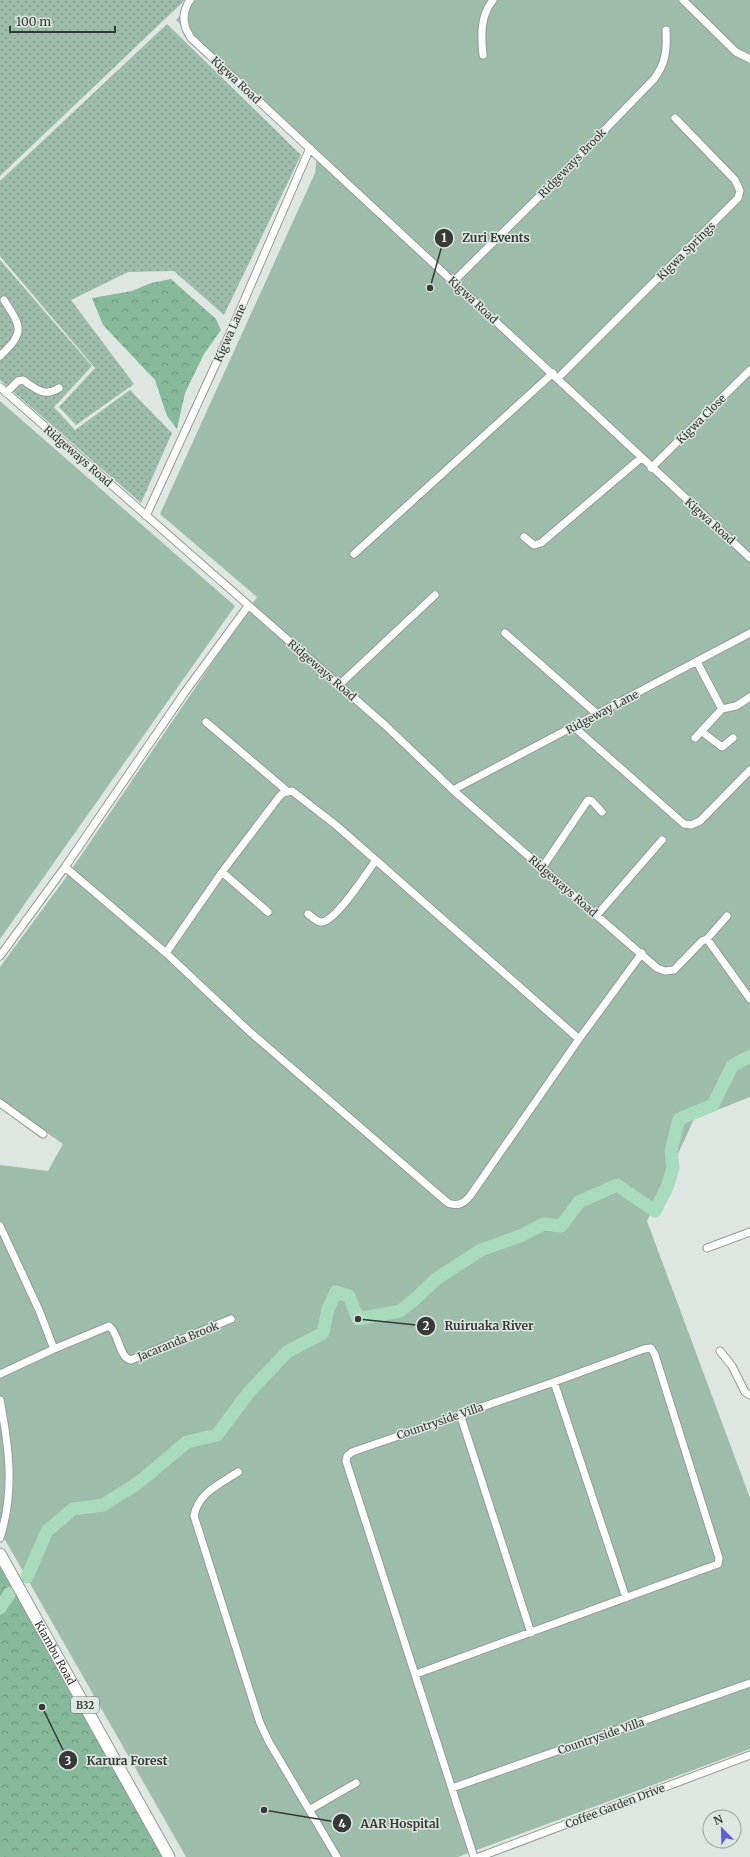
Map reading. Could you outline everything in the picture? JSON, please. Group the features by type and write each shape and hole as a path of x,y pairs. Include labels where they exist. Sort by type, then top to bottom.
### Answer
{"highway":[{"name":"Kiambu Road","path":"0,1554 169,1857"}],"street":[{"name":"Kigwa Road","path":"190,0 185,8 184,15 185,28 191,38 555,376 640,458 750,558"},
{"path":"483,55 483,20 487,9 493,0"},
{"path":"683,0 736,52 750,59"},
{"name":"Ridgeways Brook","path":"453,282 560,176 654,79 663,66 666,57 666,30"},
{"name":"Kigwa Springs","path":"354,554 555,376 738,198 740,191 735,180 675,118"},
{"name":"Kigwa Lane","path":"146,516 231,332 310,148"},
{"path":"0,356 11,345 18,332 19,326 4,300"},
{"name":"Kigwa Close","path":"651,468 750,370"},
{"path":"6,393 18,381 23,380 40,392 46,393 59,388"},
{"name":"Ridgeways Road","path":"0,387 248,606 339,684 391,730 453,790 642,953 657,968 665,971 674,970 702,941 707,939 728,916"},
{"path":"524,537 534,545 540,543 640,458"},
{"path":"339,684 435,595"},
{"path":"0,956 65,867 185,692 248,606"},
{"path":"505,633 597,714"},
{"name":"Ridgeway Lane","path":"453,790 750,633"},
{"path":"697,662 722,709"},
{"path":"695,738 722,709 736,706 750,696"},
{"path":"206,722 287,791 292,791 298,795 337,826 579,1039"},
{"path":"573,726 684,824 691,825 700,820 750,770"},
{"path":"701,731 722,747 733,738"},
{"path":"166,953 222,872 279,797 287,791"},
{"path":"542,868 588,800 592,801 602,812"},
{"path":"597,915 662,840"},
{"path":"308,914 318,921 322,922 328,920 337,912 376,860"},
{"path":"65,867 166,953 250,1032 452,1205 460,1204 470,1196 579,1039 642,953"},
{"path":"222,872 268,912"},
{"path":"707,939 750,999"},
{"path":"0,1103 43,1134"},
{"path":"0,1226 39,1310 54,1349"},
{"path":"707,1248 750,1232"},
{"name":"Jacaranda Brook","path":"0,1374 54,1349 110,1326 114,1330 125,1357 131,1360 231,1319"},
{"name":"Countryside Villa","path":"474,1857 346,1459 347,1456 352,1452 644,1349 651,1348 655,1354 717,1551 719,1562 716,1566 626,1598"},
{"path":"720,1351 732,1366 745,1392 750,1395"},
{"path":"416,1674 626,1598 554,1382"},
{"path":"0,1400 8,1443 10,1469 9,1502 0,1538"},
{"path":"460,1414 531,1633"},
{"path":"238,1472 201,1497 196,1505 194,1516 260,1723 269,1742 336,1857"},
{"name":"Countryside Villa","path":"452,1788 750,1683"},
{"name":"Coffee Garden Drive","path":"479,1857 750,1754"},
{"path":"309,1810 356,1783"}],"green space":[{"path":"0,0 185,0 0,176"},
{"path":"195,0 750,0 750,1097 694,1119 647,1221 750,1498 750,1749 458,1857 186,1857 0,1531 0,1165 48,1171 63,1144 0,1101 0,967 67,876 257,597 160,514 315,173 317,155 176,20"},
{"path":"167,24 301,155 224,315 174,271 128,272 71,300 134,384 76,425 59,407 95,368 0,256 0,181"},
{"path":"0,260 92,366 54,407 75,430 130,390 172,433 141,503 0,380"},
{"path":"171,279 216,319 221,330 204,354 185,393 177,429 167,416 155,380 103,325 92,298 132,291 151,283"},
{"path":"0,401 235,606 0,939"},
{"path":"0,1557 167,1857 0,1857"}],"waterway":[{"path":"27,1577 47,1531 73,1509 103,1505 138,1483 187,1442 217,1435 249,1392 287,1352 323,1333 328,1309 336,1292 349,1296 358,1319 400,1311 436,1279 481,1250 520,1236 544,1224 561,1226 579,1202 617,1185 655,1211 668,1185 673,1167 671,1151 679,1119 713,1105 732,1066 750,1056"},
{"path":"0,1608 10,1593"}],"place":[{"name":"Zuri Events","path":"430,288"},
{"name":"Ruiruaka River","path":"358,1319"},
{"name":"Karura Forest","path":"42,1707"},
{"name":"AAR Hospital","path":"264,1810"}]}
